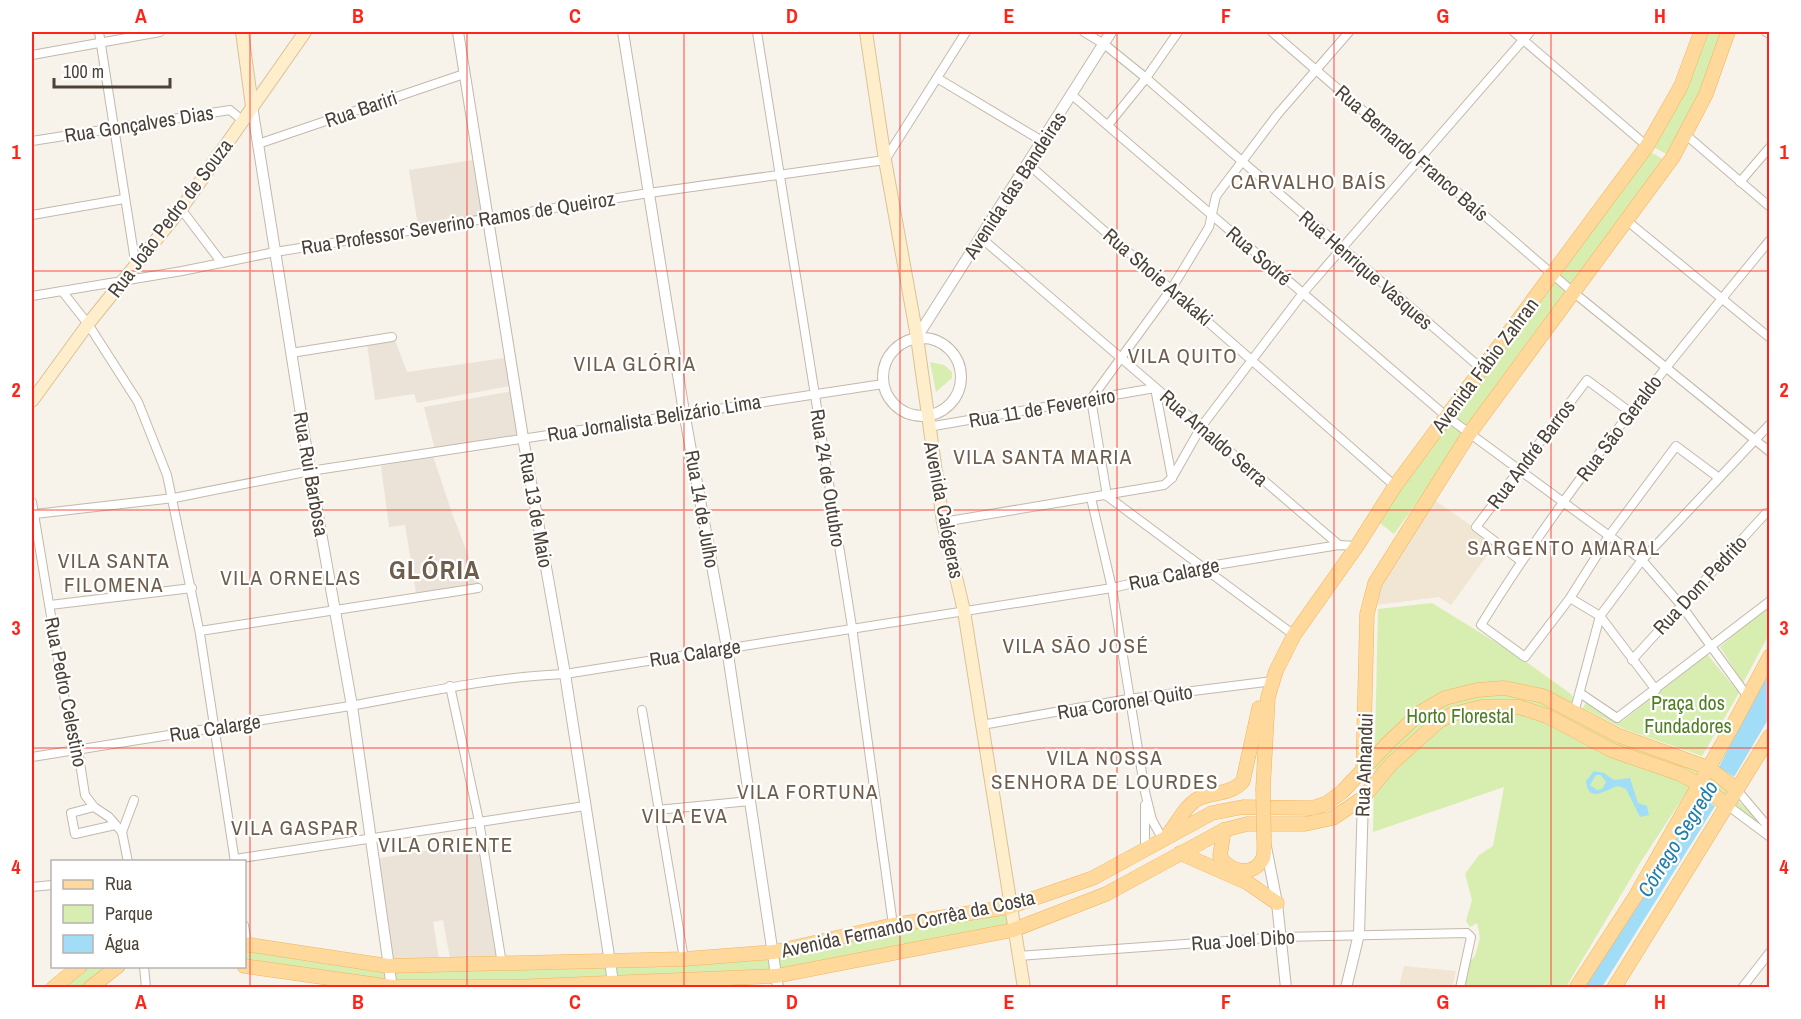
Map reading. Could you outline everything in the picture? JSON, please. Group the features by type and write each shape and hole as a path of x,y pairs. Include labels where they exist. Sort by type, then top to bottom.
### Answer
{"main road":[{"name":"Rua Rui Barbosa","path":"242,32 252,106"},
{"name":"Rua João Pedro de Souza","path":"32,401 88,324 136,268 181,209 305,32"},
{"name":"Avenida Calógeras","path":"866,32 885,160 917,338 943,522 964,611 1013,930 1024,987"},
{"name":"Avenida Fábio Zahran","path":"1224,830 1220,856 1230,869 1237,871 1252,868 1259,863 1263,856 1264,838 1263,789 1268,697 1272,678 1294,634 1357,546 1395,486 1647,146 1681,86 1701,32"},
{"name":"Avenida Fábio Zahran","path":"1395,548 1469,434 1686,135 1706,94 1728,32"},
{"name":"Rua Anhandui","path":"1363,798 1367,605 1375,583 1395,548"},
{"path":"1576,987 1635,897 1712,770 1770,656"},
{"path":"1165,837 1190,804 1198,798 1237,787 1243,781 1272,678"},
{"name":"Avenida Fernando Corrêa da Costa","path":"246,944 388,966 684,959 774,952 893,925 1010,908 1093,878 1212,813 1243,807 1312,807 1327,803 1342,792 1421,712 1460,693 1504,688 1543,696 1617,735 1712,770 1734,787"},
{"name":"Avenida Fernando Corrêa da Costa","path":"246,966 392,987 777,982 1013,930 1087,903 1224,830 1247,824 1319,823 1333,819 1363,798 1390,764 1439,722 1453,714 1481,707 1519,707 1547,716 1611,750 1680,774 1702,785 1723,802"},
{"path":"1614,987 1723,802 1770,736"},
{"path":"1180,853 1248,883 1277,903"},
{"path":"53,987 77,968"},
{"path":"90,987 115,968"}],"street":[{"path":"99,32 136,268"},
{"path":"32,55 160,32"},
{"name":"Rua 13 de Maio","path":"458,32 523,438 565,674 614,985"},
{"name":"Rua 14 de Julho","path":"623,32 684,412 727,648 777,982"},
{"name":"Rua 24 de Outubro","path":"757,32 852,627 893,925"},
{"path":"885,160 966,32"},
{"name":"Rua Henrique Vasques","path":"1084,32 1104,44 1146,78 1483,370"},
{"name":"Avenida das Bandeiras","path":"917,338 1112,32"},
{"path":"1108,125 1146,78 1178,32"},
{"name":"Rua Bernardo Franco Baís","path":"1272,32 1573,292 1770,452"},
{"path":"1294,634 1107,496 1090,399 1172,288 1213,217 1216,196 1241,162 1349,32"},
{"path":"1514,32 1647,146"},
{"path":"943,522 1158,487 1172,478 1201,427 1303,293 1530,32"},
{"name":"Rua Bariri","path":"258,144 465,74"},
{"path":"937,78 1042,141"},
{"name":"Rua Sodré","path":"1072,95 1446,416 1642,560 1681,605 1748,697"},
{"name":"Rua Rui Barbosa","path":"252,106 310,471 352,706 392,987"},
{"name":"Rua Gonçalves Dias","path":"32,141 230,110 242,120"},
{"path":"1686,135 1770,207"},
{"path":"1740,182 1770,147"},
{"name":"Rua Professor Severino Ramos de Queiroz","path":"32,296 222,264 275,252 650,193 885,160"},
{"name":"Rua Shoie Arakaki","path":"1028,164 1395,486"},
{"path":"32,215 124,200"},
{"path":"181,209 222,264"},
{"path":"1626,220 1770,338"},
{"name":"Rua Arnaldo Serra","path":"980,237 1339,545"},
{"name":"Rua São Geraldo","path":"1570,598 1526,657 1481,625 1521,561 1630,412 1770,240"},
{"path":"62,291 88,324 138,402 155,440 174,498 200,631 235,860 585,806"},
{"path":"291,353 392,337"},
{"path":"917,338 941,342 951,350 961,372 956,396 927,421 894,404 883,384 882,371 886,358 894,348 905,341 917,338"},
{"name":"Rua André Barros","path":"1521,561 1476,527 1587,380 1630,412"},
{"name":"Rua Jornalista Belizário Lima","path":"35,514 174,498 310,471 684,412 883,384"},
{"path":"1155,388 1172,478"},
{"name":"Rua 11 de Fevereiro","path":"927,421 1155,388"},
{"path":"1574,713 1600,616 1642,560 1770,424"},
{"path":"1656,690 1600,616 1570,598 1609,536 1676,446 1719,478"},
{"path":"1090,498 1112,588 1128,699 1145,792 1152,820 1165,837"},
{"name":"Rua Pedro Celestino","path":"32,502 65,700 78,750 85,795 94,807 119,828"},
{"name":"Rua Dom Pedrito","path":"1632,660 1766,513 1770,515"},
{"name":"Rua Calarge","path":"32,757 352,706 450,686 516,676 565,674 852,627 1112,588 1203,567 1339,545 1357,546"},
{"path":"50,605 192,588"},
{"path":"200,631 478,588"},
{"path":"1580,693 1617,718 1770,600"},
{"name":"Rua Coronel Quito","path":"982,725 1128,699 1272,678"},
{"path":"450,686 479,821 502,964"},
{"path":"642,711 684,959"},
{"path":"1734,787 1770,829"},
{"path":"1145,792 1145,848"},
{"name":"Rua Anhandui","path":"1346,987 1359,934 1363,798"},
{"path":"128,860 119,828 134,800"},
{"path":"657,810 750,801"},
{"path":"1723,802 1770,837"},
{"path":"94,807 71,813 75,834 119,828"},
{"path":"1264,838 1277,903 1286,987"},
{"path":"32,887 51,885"},
{"name":"Rua Joel Dibo","path":"1018,956 1281,937 1467,933 1471,937 1460,987"},
{"path":"1742,987 1770,952"},
{"path":"144,968 146,987"}],"shaded area":[{"path":"473,160 482,216 418,226 409,170"},
{"path":"395,340 407,372 505,358 510,386 417,403 414,394 375,400 367,344"},
{"path":"513,391 517,435 435,449 424,407"},
{"path":"433,456 479,583 416,593 405,525 389,527 381,466"},
{"path":"1433,499 1496,543 1451,605 1439,597 1376,605 1382,585"},
{"path":"481,842 498,964 451,964 443,920 433,922 440,964 388,966 374,859"},
{"path":"1404,966 1456,971 1452,987 1399,987"}],"green space":[{"path":"1704,32 1726,32 1723,44 1670,156 1650,145"},
{"path":"1649,151 1666,161 1394,534 1376,520"},
{"path":"930,362 944,365 952,372 952,378 936,392"},
{"name":"Horto Florestal","path":"1432,603 1518,656 1571,694 1580,709 1621,730 1707,761 1640,863 1566,987 1464,987 1470,961 1475,956 1480,938 1477,923 1470,927 1466,921 1472,900 1465,874 1479,855 1493,846 1504,787 1373,832 1378,609"},
{"path":"1769,604 1769,634 1743,683 1720,647"},
{"name":"Praça dos Fundadores","path":"1707,654 1739,693 1702,756 1624,729 1583,708 1586,702 1621,722"},
{"path":"1709,776 1764,824 1761,828 1711,785"},
{"path":"1009,907 1013,930 776,976 421,987 246,966 246,944 351,962 752,955"},
{"path":"79,968 117,968 90,987 53,988"}],"water":[{"name":"Córrego Segredo","path":"1769,669 1769,718 1734,777 1719,767"},
{"path":"1594,771 1604,773 1614,780 1630,778 1638,803 1647,806 1649,815 1640,817 1626,789 1618,786 1594,794 1587,788 1586,781","holes":["1596,775 1601,775 1606,782 1602,789 1597,790 1590,785"]},
{"name":"Córrego Segredo","path":"1699,796 1715,806 1602,987 1579,988"}],"district":[{"name":"CARVALHO BAÍS","path":"1309,182"},
{"name":"VILA QUITO","path":"1183,356"},
{"name":"VILA GLÓRIA","path":"635,364"},
{"name":"VILA SANTA MARIA","path":"1043,457"},
{"name":"SARGENTO AMARAL","path":"1564,548"},
{"name":"GLÓRIA","path":"435,570"},
{"name":"VILA SANTA FILOMENA","path":"114,573"},
{"name":"VILA ORNELAS","path":"291,578"},
{"name":"VILA SÃO JOSÉ","path":"1076,646"},
{"name":"VILA NOSSA SENHORA DE LOURDES","path":"1105,770"},
{"name":"VILA FORTUNA","path":"808,792"},
{"name":"VILA EVA","path":"685,816"},
{"name":"VILA GASPAR","path":"295,828"},
{"name":"VILA ORIENTE","path":"446,845"}]}
